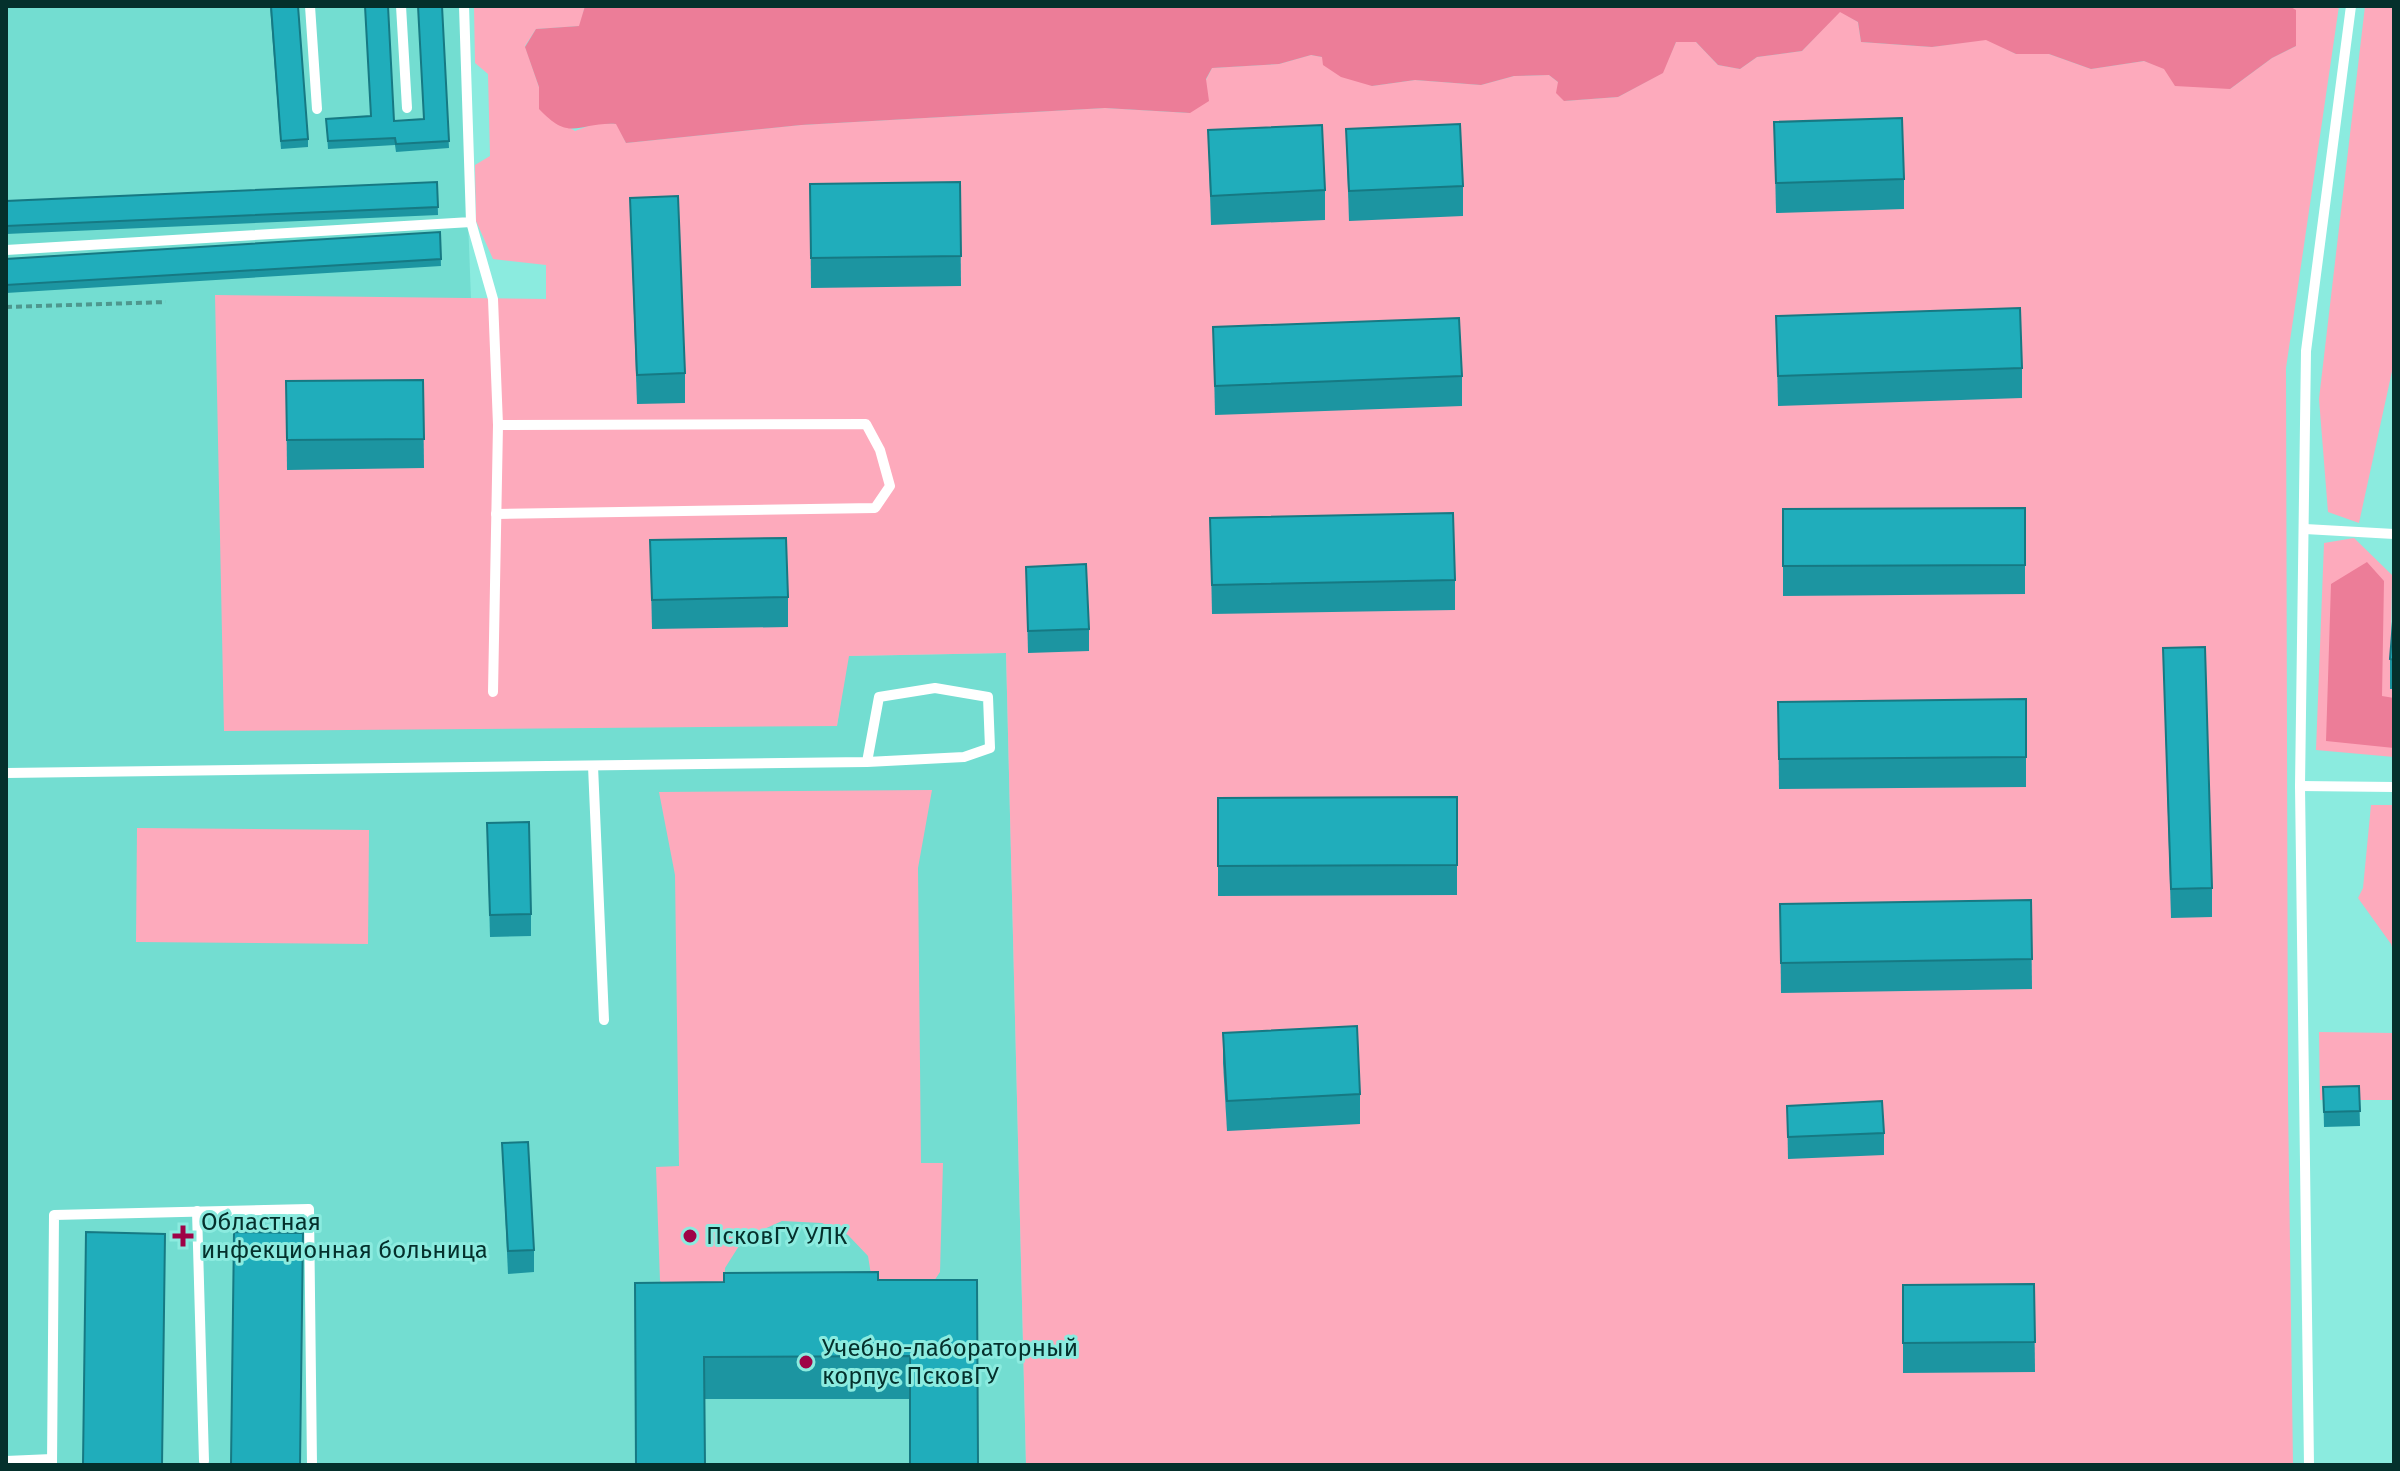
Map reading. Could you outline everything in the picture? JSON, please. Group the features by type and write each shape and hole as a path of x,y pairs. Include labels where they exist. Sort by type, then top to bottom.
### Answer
{"lane":[{"path":"310,6 317,109"},
{"path":"401,6 407,108"},
{"path":"464,6 471,222 493,299 498,425 493,692"},
{"path":"2309,1465 2300,786 2306,351 2351,6"},
{"path":"6,250 471,222"},
{"path":"496,514 875,508 890,486 880,450 866,424 498,425"},
{"path":"2305,529 2394,534"},
{"path":"6,773 867,762 964,757 990,748 988,697 935,688 879,697 867,762"},
{"path":"593,766 604,1020"},
{"path":"2300,786 2394,787"},
{"path":"6,1461 52,1462 54,1215 309,1209 312,1465"},
{"path":"197,1211 204,1461"}],"path":[{"path":"6,307 166,302"}],"shaded area":[{"path":"6,6 460,6 471,299 216,296 837,725 848,656 1006,653 1026,1465 6,1465"},
{"path":"474,6 585,6 580,26 536,29 525,46 539,87 539,108 575,131 596,123 617,124 626,143 801,125 1105,108 1189,113 1212,68 1279,64 1311,55 1322,57 1372,86 1415,80 1481,85 1514,76 1549,75 1558,82 1564,101 1618,97 1662,73 1676,42 1696,42 1718,65 1740,69 1757,57 1802,51 1840,11 1858,22 1861,42 1932,47 1987,39 2016,54 2049,54 2091,69 2144,61 2230,89 2272,58 2296,46 2296,11 2289,6 2339,6 2286,368 2288,1100 2293,1465 1026,1465 1006,653 849,656 837,726 224,731 215,295 546,299 546,265 493,259 476,221 475,165 490,156 488,74 475,63"},
{"path":"585,6 2289,6 2296,10 2296,46 2272,58 2230,89 2175,86 2164,69 2144,61 2091,69 2049,54 2016,54 1986,40 1932,47 1861,42 1858,22 1840,12 1802,51 1757,57 1740,69 1718,65 1696,42 1676,42 1663,73 1618,97 1564,101 1556,93 1558,82 1549,75 1514,76 1481,85 1415,80 1372,86 1341,77 1323,65 1322,57 1311,55 1279,64 1212,68 1206,79 1209,101 1190,113 1105,108 801,125 626,143 616,124 567,128 539,109 539,87 525,47 536,29 579,26"},
{"path":"2365,6 2394,6 2394,362 2359,523 2328,512 2319,399"},
{"path":"2354,538 2392,575 2390,688 2394,689 2394,757 2316,750 2324,543"},
{"path":"2367,562 2384,581 2382,696 2394,698 2394,748 2326,741 2331,584"},
{"path":"932,790 918,868 921,1163 943,1163 940,1272 930,1287 874,1293 868,1256 848,1235 822,1223 782,1221 744,1238 725,1268 724,1290 667,1288 660,1281 656,1167 679,1166 675,875 659,792"},
{"path":"2371,805 2394,805 2394,954 2391,944 2358,898 2363,888"},
{"path":"137,828 369,830 368,944 136,942"},
{"path":"2319,1032 2394,1033 2394,1100 2320,1100"}],"building":[{"path":"271,6 298,6 308,139 281,141"},
{"path":"365,6 388,6 394,121 424,119 418,6 442,6 449,141 396,144 395,138 328,141 326,119 371,116"},
{"path":"1902,118 1904,179 1776,183 1774,122"},
{"path":"1460,124 1463,186 1349,191 1346,129"},
{"path":"1322,125 1325,190 1211,196 1208,130"},
{"path":"437,182 438,207 6,226 6,201"},
{"path":"960,182 961,256 811,258 810,184"},
{"path":"678,196 685,373 637,375 630,198"},
{"path":"440,232 441,259 6,285 6,259"},
{"path":"2020,308 2022,368 1778,376 1776,316"},
{"path":"1459,318 1462,376 1215,386 1213,327"},
{"path":"423,380 424,439 287,440 286,381"},
{"path":"2025,508 2025,565 1783,566 1783,509"},
{"path":"1453,513 1455,580 1212,585 1210,518"},
{"path":"786,538 788,597 652,600 650,540"},
{"path":"1086,564 1089,629 1028,631 1026,567"},
{"path":"2394,609 2394,660 2390,659"},
{"path":"2205,647 2212,888 2171,889 2163,648"},
{"path":"2026,699 2026,757 1779,759 1778,702"},
{"path":"1457,797 1457,865 1218,866 1218,798"},
{"path":"529,822 531,914 490,915 487,823"},
{"path":"2031,900 2032,959 1781,963 1780,904"},
{"path":"1357,1026 1360,1094 1227,1101 1223,1033"},
{"path":"2359,1086 2360,1111 2324,1112 2323,1087"},
{"path":"1882,1101 1884,1133 1788,1137 1787,1106"},
{"path":"528,1142 534,1250 508,1251 502,1143"},
{"path":"86,1232 165,1234 162,1465 83,1465"},
{"path":"234,1232 303,1233 300,1465 231,1465"},
{"name":"Учебно-лабораторный корпус ПсковГУ","path":"878,1272 878,1280 977,1280 978,1465 910,1465 910,1356 704,1357 705,1465 636,1465 635,1283 724,1282 724,1273"},
{"path":"2034,1284 2035,1342 1903,1343 1903,1285"}],"place":[{"name":"Областная инфекционная больница","path":"183,1236"},
{"name":"ПсковГУ УЛК","path":"690,1236"},
{"name":"Учебно-лабораторный корпус ПсковГУ","path":"806,1362"}]}
